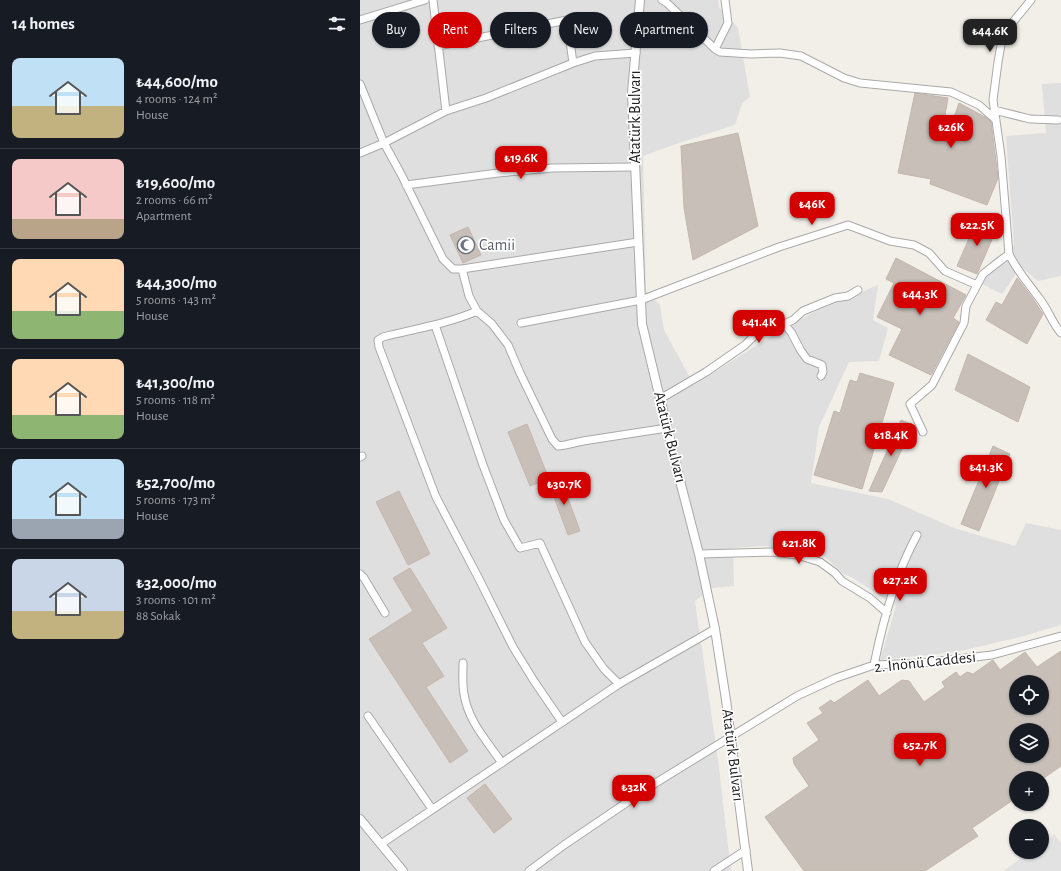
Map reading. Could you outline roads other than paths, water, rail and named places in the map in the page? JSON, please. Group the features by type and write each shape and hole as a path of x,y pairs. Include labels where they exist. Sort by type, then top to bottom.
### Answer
{"street":[{"path":"360,20 425,0"},
{"path":"433,0 434,12"},
{"name":"Atatürk Bulvarı","path":"640,0 632,93 642,324 700,554 715,629 731,736 748,871"},
{"path":"662,0 720,52 751,54 780,53 801,56 844,78 860,83 951,92 979,105 996,120"},
{"path":"715,49 728,23 725,0"},
{"path":"1030,0 1003,34 993,100 1001,156 1009,254 1015,266 1040,300 1056,328 1061,333"},
{"path":"482,37 567,20 573,63"},
{"path":"438,48 446,111"},
{"path":"360,153 384,143 446,111 486,98 573,63 595,56 636,53"},
{"path":"360,84 362,94 384,143 444,259 454,269 638,242"},
{"path":"994,110 1030,119 1058,120"},
{"path":"406,185 498,173 552,168 635,167"},
{"path":"521,323 641,300 779,247 848,225 890,241 914,246 929,253 945,270 977,285"},
{"path":"923,432 910,404 932,385 964,323 966,306 983,274 1009,254"},
{"path":"462,269 469,296 477,311 492,324 508,345 552,439 558,446 583,440 667,428"},
{"path":"660,399 706,372 745,345 753,337 767,329 793,320 803,311 835,298 848,296 858,290"},
{"path":"477,311 457,319 383,338 378,340 379,347 436,497 513,647 562,722"},
{"path":"784,324 791,332 807,359 822,365 823,372 821,376"},
{"path":"435,325 483,465 504,520 520,548 540,543 585,642 604,669 619,684"},
{"path":"874,665 881,631 908,553 917,535"},
{"path":"700,554 773,552 797,555 820,562 842,580 870,598 887,613"},
{"path":"360,574 364,578 385,613"},
{"path":"381,844 619,684 715,629"},
{"name":"2. İnönü Caddesi","path":"529,871 571,840 654,784 797,696 836,678 874,665 992,655 1061,636"},
{"path":"463,663 462,684 468,710 474,723 502,763"},
{"path":"368,716 432,809"},
{"path":"360,819 403,871"},
{"path":"714,871 746,850"}],"place":[{"name":"Camii","path":"466,245"}]}
